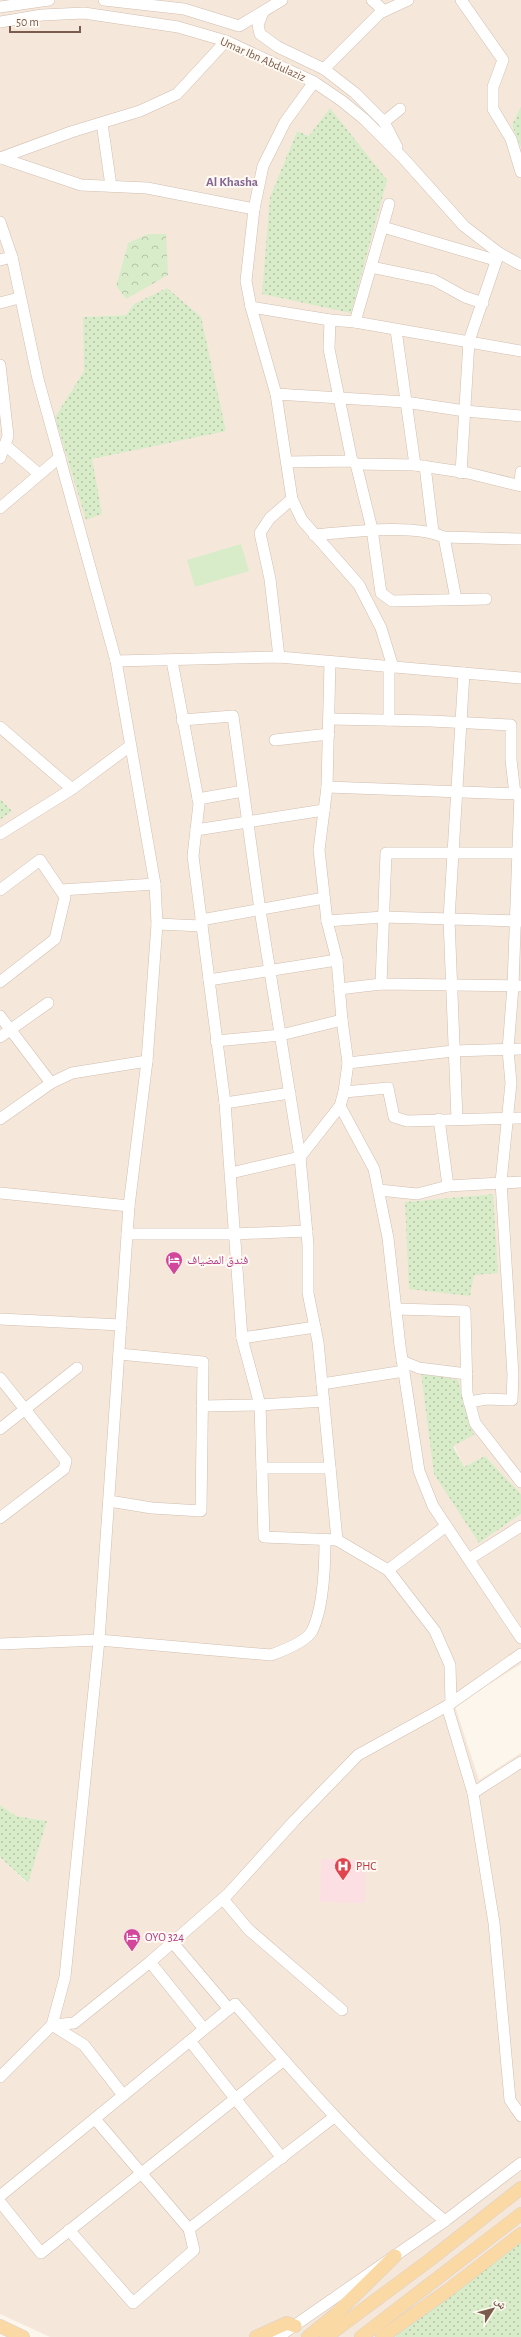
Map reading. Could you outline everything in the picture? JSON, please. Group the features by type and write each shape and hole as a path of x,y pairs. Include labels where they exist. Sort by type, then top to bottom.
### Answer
{"main road":[{"path":"326,2337 432,2259 521,2188"},
{"path":"361,2337 521,2214"},
{"path":"381,2337 447,2291 521,2234"},
{"path":"308,2337 336,2314 395,2256"},
{"path":"256,2337 287,2323 295,2326"},
{"path":"0,2326 23,2337"}],"street":[{"path":"0,7 49,0"},
{"name":"Umar Ibn Abdulaziz","path":"104,0 184,9 239,26 263,12"},
{"path":"263,12 282,0"},
{"path":"372,0 384,11"},
{"path":"324,69 384,11 408,0"},
{"path":"461,0 503,60 493,87 493,109 511,139 521,172"},
{"name":"Umar Ibn Abdulaziz","path":"263,12 258,25 260,34 278,47 324,69 355,93 384,122 404,159"},
{"name":"Umar Ibn Abdulaziz","path":"0,22 42,15 84,14 178,27 226,41 314,82 364,119 404,159 464,226 497,256 521,265"},
{"path":"0,158 140,111 177,94 226,41"},
{"path":"314,82 285,122 263,166 254,209 246,281 251,307 276,394 292,499 302,520 359,585 381,628 391,667 389,720"},
{"path":"384,122 400,109"},
{"path":"102,123 111,186"},
{"path":"0,158 81,185 147,188 254,209"},
{"path":"355,322 389,204"},
{"path":"0,222 12,257 19,298 60,457 116,661 155,884 157,924 147,1061 129,1206 99,1640 65,1977 52,2025 0,2077"},
{"path":"382,227 497,256 483,303 469,341 461,473"},
{"path":"0,260 12,257"},
{"path":"371,268 434,280 465,297 483,303"},
{"path":"0,303 19,298"},
{"path":"251,307 330,320 355,322 521,351"},
{"path":"330,320 329,348 338,398 372,529 381,593 392,601 486,599"},
{"path":"396,330 406,402 433,532"},
{"path":"0,365 8,436 0,458"},
{"path":"276,394 406,402 465,411 521,416"},
{"path":"5,445 40,474"},
{"path":"0,508 60,457"},
{"path":"287,462 420,466 520,485 521,472"},
{"path":"278,657 270,579 260,533 270,518 292,499"},
{"path":"314,535 372,529 433,532 444,537 521,539"},
{"path":"444,537 456,599"},
{"path":"116,661 172,661 278,657 521,678"},
{"path":"172,661 198,799 193,856 225,1103 231,1173 233,1234 242,1338 260,1405 264,1537 337,1540 388,1570 435,1632 450,1665 449,1704 473,1793 494,1923 510,2100 521,2116"},
{"path":"231,1173 300,1157 340,1106 344,1092 348,1063 342,1020 337,960 327,921 319,850 327,787 330,720 330,662"},
{"path":"457,1119 453,1051 450,919 464,673"},
{"path":"182,720 232,716 260,910 300,1157 307,1231 308,1293 315,1327 324,1401 337,1540"},
{"path":"330,720 389,720 511,725 511,760 519,794 520,853 517,986 508,1050 511,1083 501,1182 513,1375 512,1400 487,1399 469,1402"},
{"path":"0,727 72,789"},
{"path":"274,740 329,734"},
{"path":"0,834 72,789 130,746"},
{"path":"327,787 519,794"},
{"path":"198,799 243,791"},
{"path":"196,830 324,810"},
{"path":"381,984 382,917 386,853 520,853"},
{"path":"0,890 40,860 65,897 55,939 0,982"},
{"path":"61,890 155,884"},
{"path":"157,924 201,923 324,898"},
{"path":"327,921 382,917 518,921"},
{"path":"209,980 337,960"},
{"path":"339,989 381,984 517,986"},
{"path":"0,1037 48,1003"},
{"path":"0,1016 51,1083"},
{"path":"216,1041 281,1034 342,1020"},
{"path":"348,1063 453,1051 521,1049"},
{"path":"0,1119 51,1083 72,1073 147,1061"},
{"path":"344,1092 388,1088 394,1117 407,1120 521,1118"},
{"path":"225,1103 290,1092"},
{"path":"340,1106 374,1169 379,1190 388,1238 403,1366 419,1471 434,1506 446,1526 521,1638"},
{"path":"440,1120 448,1186"},
{"path":"379,1190 417,1194 448,1186 521,1182"},
{"path":"0,1193 129,1206"},
{"path":"127,1234 233,1234 307,1231"},
{"path":"396,1309 465,1311 466,1374 469,1402 475,1423 521,1482"},
{"path":"0,1319 121,1325"},
{"path":"242,1338 315,1327"},
{"path":"109,1501 152,1508 201,1511 203,1362 119,1354"},
{"path":"322,1384 403,1366 466,1374"},
{"path":"0,1429 77,1368"},
{"path":"0,1378 66,1461 64,1469 0,1518"},
{"path":"202,1406 260,1405 324,1401"},
{"path":"262,1468 330,1468"},
{"path":"388,1570 446,1526"},
{"path":"468,1559 521,1526"},
{"path":"0,1644 99,1640 270,1655 289,1649 312,1632 320,1601 325,1568 324,1540"},
{"path":"52,2025 74,2023 173,1943 223,1899 358,1755 449,1704 521,1654"},
{"path":"473,1793 521,1762"},
{"path":"223,1899 248,1929 342,2010"},
{"path":"173,1943 229,2009"},
{"path":"150,1962 204,2029"},
{"path":"0,2196 235,2004 334,2117 417,2198 445,2221"},
{"path":"52,2025 84,2045 124,2095"},
{"path":"190,2041 282,2158"},
{"path":"0,2202 41,2252 284,2060"},
{"path":"189,2229 334,2117"},
{"path":"69,2230 133,2303 194,2250 189,2229 95,2118"},
{"path":"278,2337 445,2221 521,2163"}],"shaded area":[{"path":"0,0 521,0 521,106 512,125 521,148 521,1494 485,1456 464,1467 421,1373 479,1543 521,1514 521,1664 455,1706 479,1780 521,1753 521,2337 50,2337 0,2314 0,1857 27,1883 47,1821 16,1816 0,1805 0,820 12,811 0,799","holes":["297,131 309,136 270,197","128,243 126,299 116,286","134,304 226,430 91,459 102,514 55,417 84,371 84,317 126,315","493,1194 474,1275 405,1202"]},
{"name":"PHC","path":"321,1859 366,1860 365,1903 320,1902"}],"green space":[{"path":"521,106 521,148 512,125"},
{"path":"330,108 387,180 351,313 262,294 270,197 297,131 309,136"},
{"path":"148,234 166,234 168,275 126,299 116,286 128,243"},
{"path":"167,288 201,317 226,431 92,459 102,514 86,520 55,417 84,371 83,317 126,315 134,304"},
{"path":"241,544 249,571 195,587 187,560"},
{"path":"0,799 12,811 0,820"},
{"path":"493,1194 498,1273 474,1275 470,1296 409,1289 405,1202"},
{"path":"421,1373 458,1380 474,1435 453,1446 464,1467 485,1456 521,1494 521,1514 479,1543 434,1474"},
{"path":"0,1805 16,1816 47,1821 28,1883 0,1857"},
{"path":"521,2242 521,2337 395,2337"}],"place":[{"name":"فندق المضياف","path":"174,1275"},
{"name":"PHC","path":"343,1881"},
{"name":"OYO 324","path":"132,1952"}],"district":[{"name":"Al Khasha","path":"232,181"}]}
